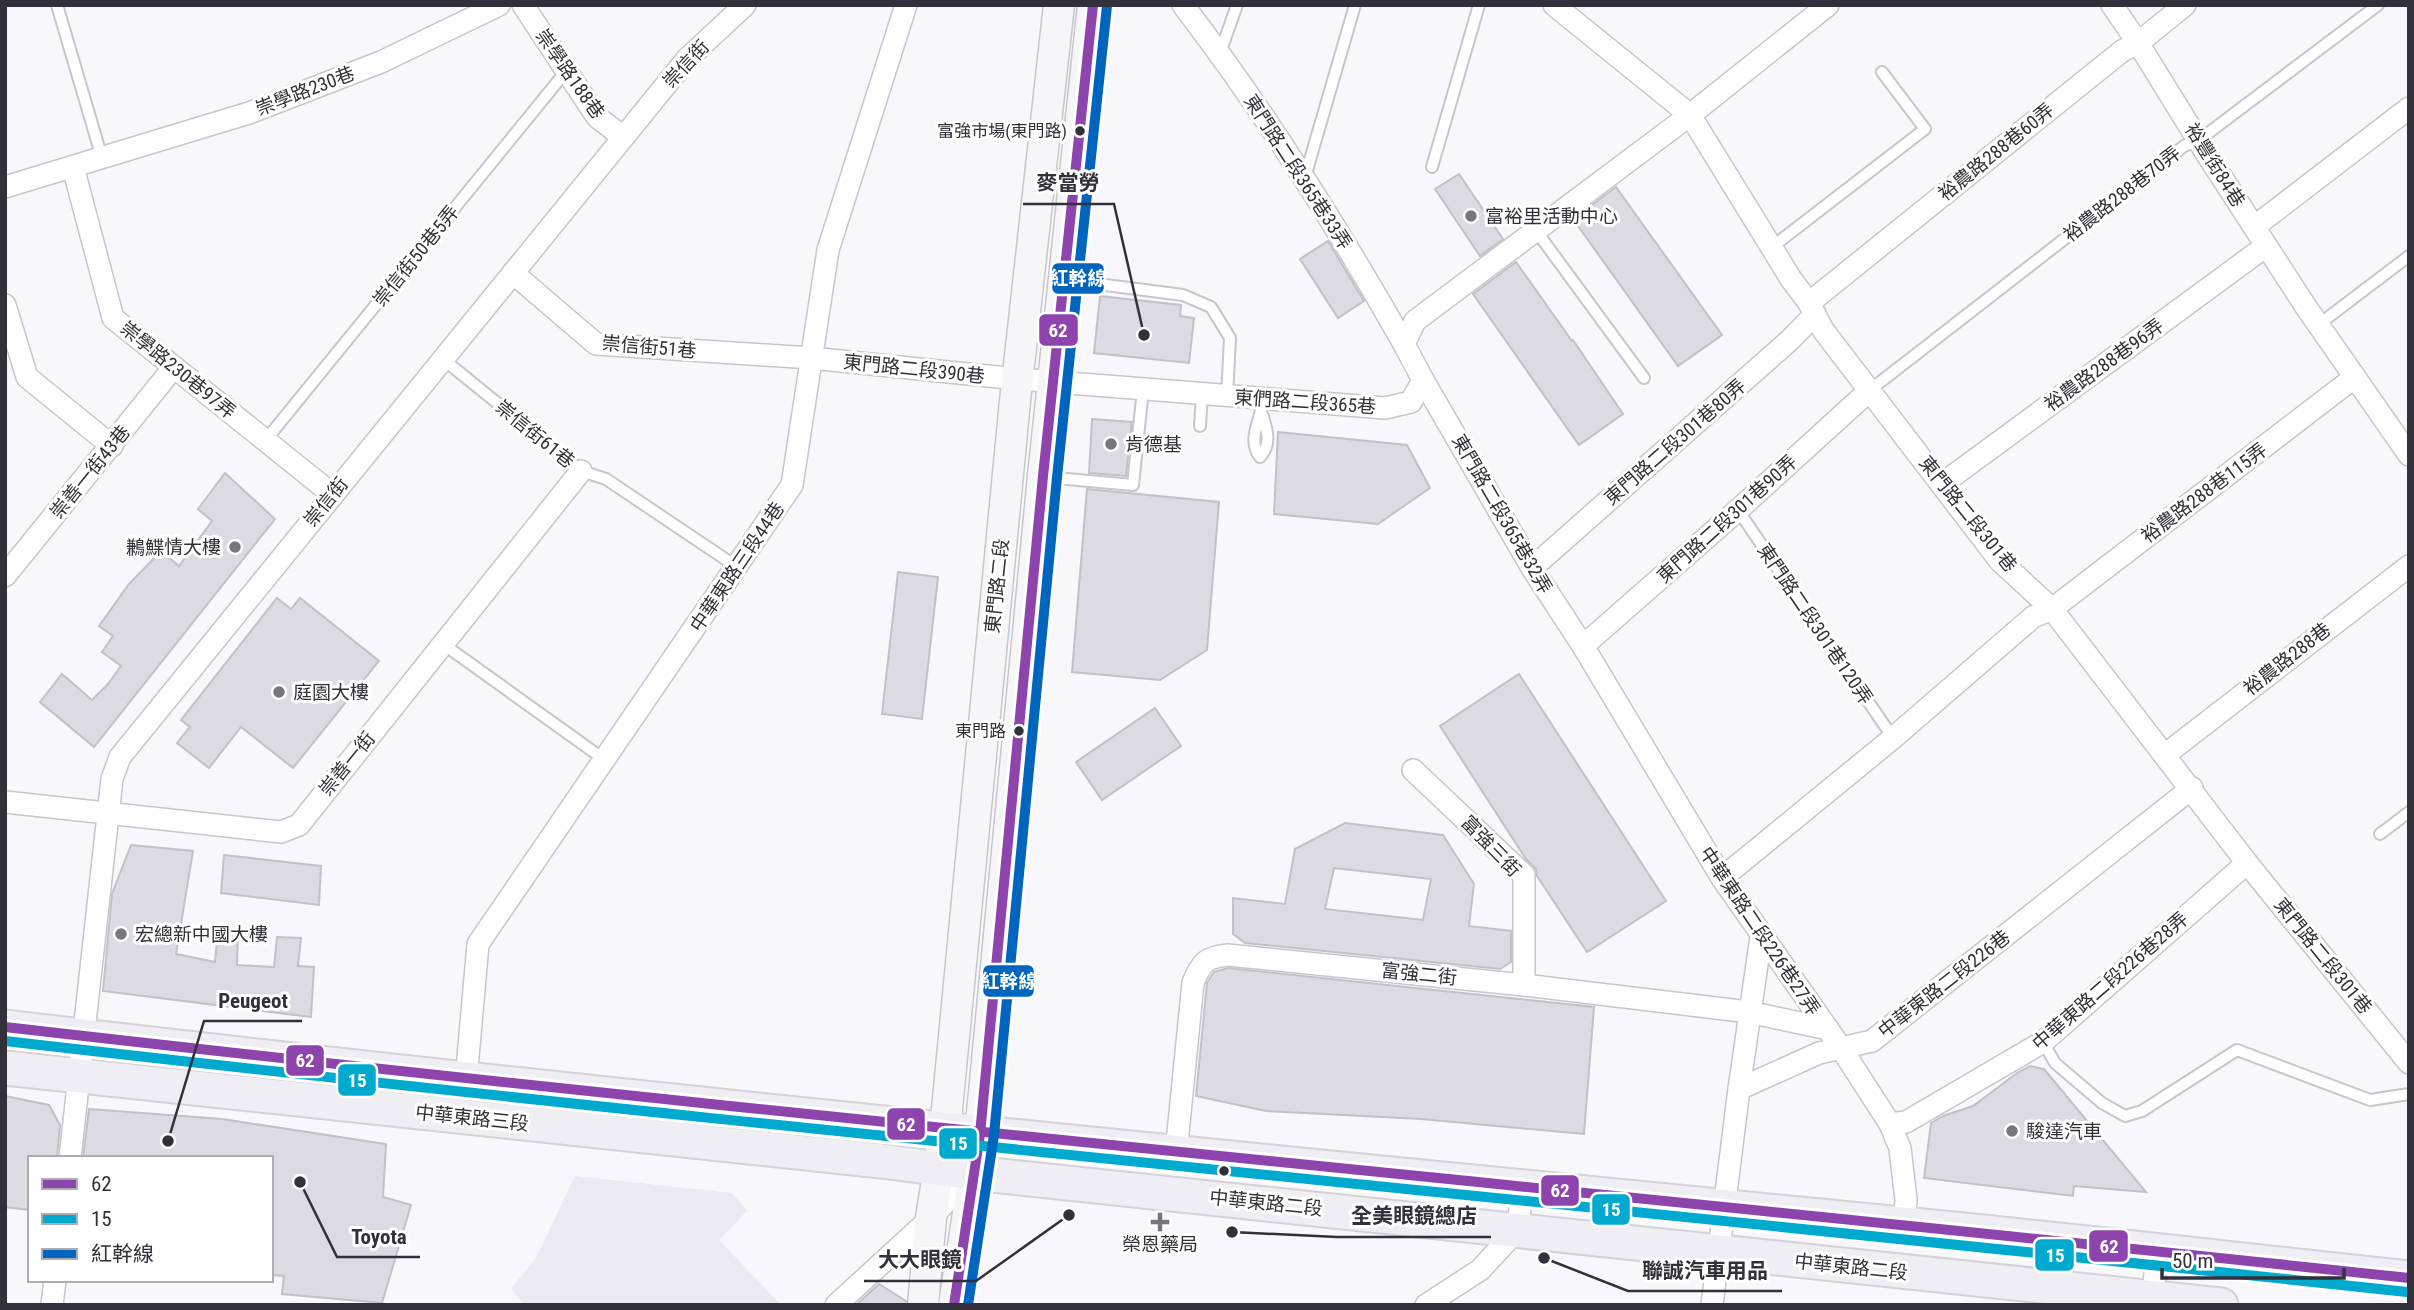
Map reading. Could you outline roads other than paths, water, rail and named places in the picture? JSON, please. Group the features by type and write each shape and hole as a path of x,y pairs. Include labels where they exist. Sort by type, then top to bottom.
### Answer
{"main road":[{"name":"東門路二段","path":"923,1305 931,1218 944,1130 1018,379 1059,5"},
{"name":"東門路二段","path":"954,1305 980,1134 1043,476 1093,5"},
{"name":"中華東路三段","path":"5,1027 466,1080 980,1134"},
{"name":"中華東路三段","path":"5,1068 938,1167"},
{"path":"980,1134 1904,1224 2409,1278"},
{"name":"中華東路二段","path":"938,1167 973,1173 1517,1229 2153,1302 2221,1305"}],"street":[{"name":"崇學路230巷","path":"5,187 249,113 381,62 499,5"},
{"name":"崇學路188巷","path":"523,5 597,117 623,137"},
{"name":"崇信街","path":"70,1156 112,779 120,757 687,59 745,5"},
{"name":"中華東路三段44巷","path":"466,1080 478,944 792,485 828,250 906,5"},
{"name":"東門路二段365巷33弄","path":"1183,5 1220,53 1305,178 1404,344"},
{"name":"東門路二段301巷","path":"1554,5 1690,115 1823,330 2000,561 2052,609 2248,863 2409,1063"},
{"path":"1423,380 1404,344 1415,321 1690,115 1828,5"},
{"name":"裕豐街84巷","path":"2112,5 2318,325 2409,455"},
{"name":"裕農路288巷60弄","path":"1812,309 2122,51 2138,43 2185,5"},
{"path":"2254,227 2409,108"},
{"name":"崇學路230巷97弄","path":"73,167 113,318 332,494"},
{"name":"裕農路288巷96弄","path":"1942,484 2266,246"},
{"name":"崇信街51巷","path":"513,273 596,344 811,358"},
{"path":"5,305 27,377 112,446"},
{"name":"東門路二段301巷80弄","path":"1532,568 1790,340 1812,309"},
{"name":"東門路二段390巷","path":"811,358 1018,379"},
{"name":"崇善一街43巷","path":"6,573 174,368"},
{"name":"裕農路288巷115弄","path":"2052,609 2355,377"},
{"name":"東們路二段365巷","path":"1018,379 1227,396 1263,407 1385,408 1410,402 1423,380"},
{"name":"東門路二段365巷32弄","path":"1423,380 1532,568 1583,646"},
{"name":"東門路二段301巷90弄","path":"1583,646 1870,390"},
{"name":"崇善一街","path":"5,802 281,832 299,824 581,471"},
{"name":"裕農路288巷","path":"2165,754 2409,566"},
{"path":"1722,878 1893,738 2032,617 2052,609"},
{"name":"中華東路二段226巷27弄","path":"1583,646 1722,878 1841,1048 1890,1124 1899,1148 1906,1200 1904,1224"},
{"name":"富強三街","path":"1413,770 1524,875 1524,985"},
{"name":"中華東路二段226巷","path":"1739,1088 1819,1054 1872,1041 2192,788"},
{"name":"中華東路二段226巷28弄","path":"1890,1124 1906,1122 2043,1042 2248,863"},
{"path":"1712,1305 1761,937"},
{"name":"富強二街","path":"1176,1153 1194,983 1200,966 1212,956 1228,955 1524,985 1749,1012 1828,1029"},
{"path":"836,1305 931,1218 973,1173"},
{"path":"1426,1305 1480,1270 1517,1229 1522,1188"},
{"path":"2153,1302 2157,1251"},
{"path":"51,1305 55,1282"}],"lane":[{"path":"57,5 102,158"},
{"path":"1220,53 1237,5"},
{"path":"1305,178 1354,5"},
{"path":"1432,167 1479,5"},
{"name":"裕農路288巷70弄","path":"1870,390 2184,146 2199,140 2378,5"},
{"name":"崇信街50巷5弄","path":"265,441 567,70"},
{"path":"1772,247 1925,129 1882,72"},
{"path":"1537,232 1644,378"},
{"path":"2318,325 2409,256"},
{"path":"1064,280 1183,295 1211,307 1230,338 1227,396"},
{"name":"崇信街61巷","path":"443,359 581,471 606,479 737,567"},
{"path":"1043,476 1133,485 1143,389"},
{"path":"1200,426 1202,394"},
{"name":"東門路二段301巷120弄","path":"1738,510 1893,738"},
{"path":"443,644 605,760"},
{"path":"2381,834 2409,812"},
{"path":"2043,1042 2055,1063 2102,1103 2124,1116 2142,1111 2237,1050 2370,1100 2409,1094"}],"place":[{"name":"富強市場(東門路)","path":"1080,131"},
{"name":"富裕里活動中心","path":"1471,216"},
{"name":"麥當勞","path":"1144,335"},
{"name":"肯德基","path":"1111,444"},
{"name":"鶼鰈情大樓","path":"235,547"},
{"name":"庭園大樓","path":"279,692"},
{"name":"東門路","path":"1019,731"},
{"name":"宏總新中國大樓","path":"121,934"},
{"name":"駿達汽車","path":"2012,1131"},
{"name":"Peugeot","path":"168,1141"},
{"name":"Toyota","path":"300,1182"},
{"name":"大大眼鏡","path":"1069,1215"},
{"name":"榮恩藥局","path":"1160,1222"},
{"name":"全美眼鏡總店","path":"1232,1232"},
{"name":"聯誠汽車用品","path":"1544,1258"}]}
